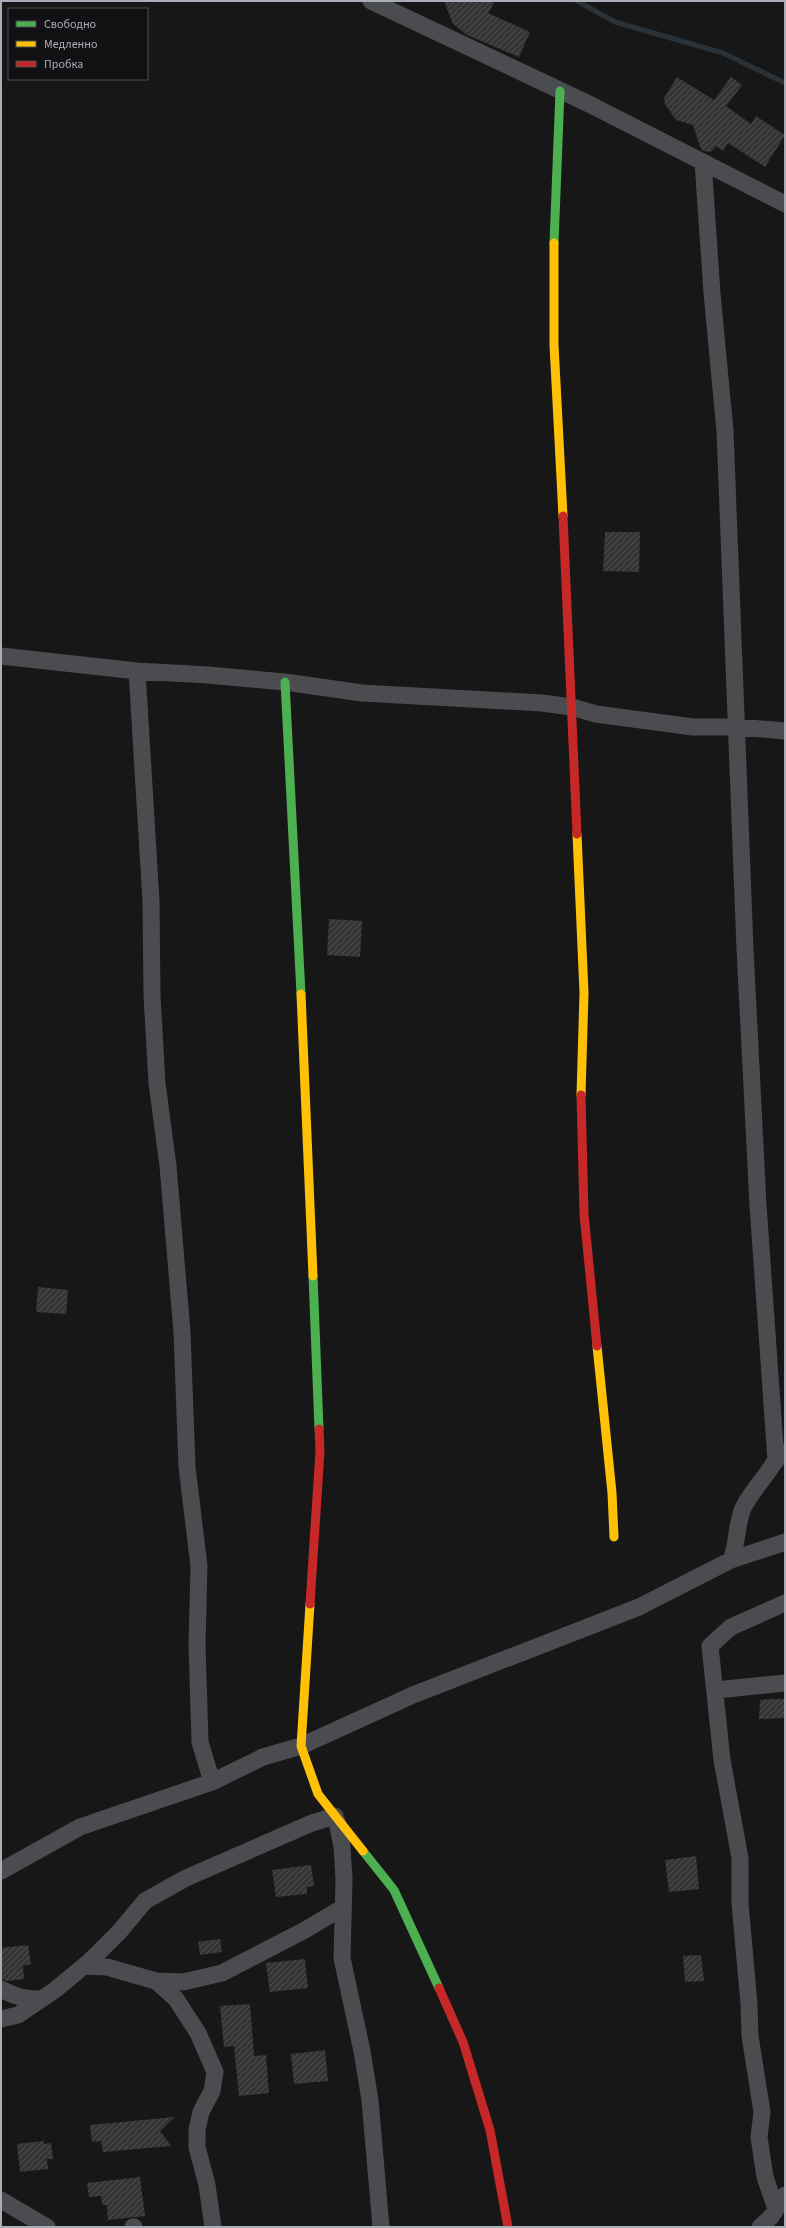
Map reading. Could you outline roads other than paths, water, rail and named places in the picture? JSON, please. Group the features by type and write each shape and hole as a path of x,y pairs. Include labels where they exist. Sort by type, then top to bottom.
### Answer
{"street":[{"path":"372,1 703,162 785,204"},
{"path":"560,92 554,234 554,302 558,454 572,707 584,993 581,1077 584,1214 612,1493 614,1537"},
{"path":"703,162 712,294 725,431 745,949 758,1205 776,1461"},
{"path":"1,656 137,672 208,674 285,682 362,693 542,703 572,707 596,714 693,727 737,727 785,731"},
{"path":"137,672 151,901 152,996 157,1082 168,1166 182,1332 187,1467 199,1566 196,1644 200,1742 212,1782"},
{"path":"285,682 306,1068 320,1451 301,1746 318,1794 394,1890 463,2042 490,2130 508,2227"},
{"path":"731,1560 735,1551 744,1507 776,1461 785,1438"},
{"path":"1,1871 80,1827 212,1782 263,1757 301,1746 413,1695 639,1607 731,1560 785,1542"},
{"path":"776,2209 765,2177 759,2137 762,2112 750,2036 749,2004 740,1903 740,1858 722,1760 716,1690 710,1646 731,1627 785,1603"},
{"path":"716,1690 785,1683"},
{"path":"336,1818 342,1854 342,1958 362,2051 370,2100 382,2227"},
{"path":"1,2019 18,2014 42,1999 84,1966 120,1931 145,1901 186,1878 312,1823 336,1818"},
{"path":"84,1966 107,1967 156,1981 183,1982 222,1973 305,1930 342,1908"},
{"path":"156,1981 176,1999 198,2034 215,2072 212,2091 201,2112 197,2130 197,2147 207,2185 213,2227"},
{"path":"1,1989 13,1996 26,1999 42,1999"},
{"path":"760,2227 776,2209 785,2195"},
{"path":"1,2200 47,2227"}],"waterway":[{"path":"577,1 615,22 723,53 785,83"}]}
